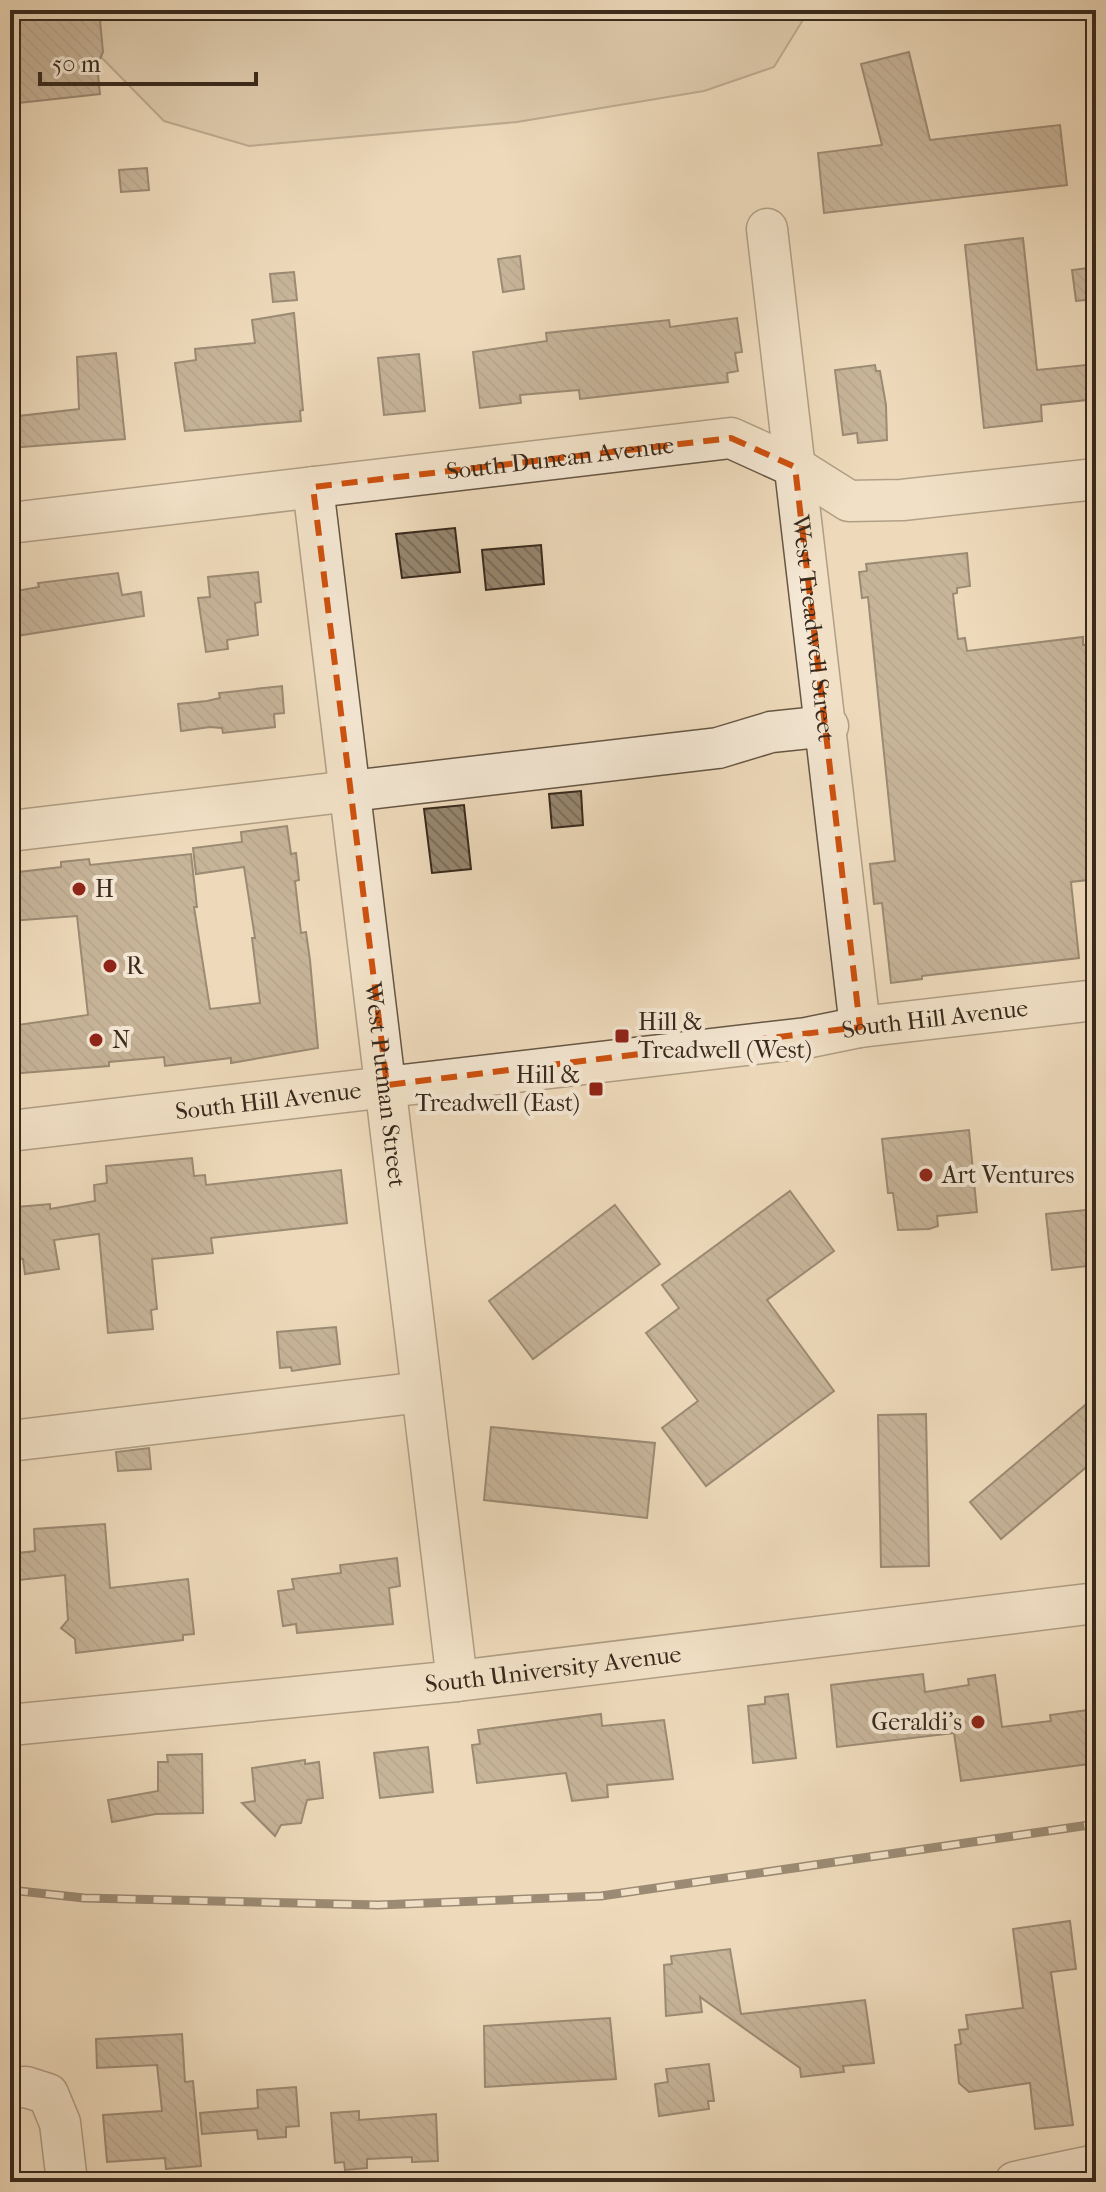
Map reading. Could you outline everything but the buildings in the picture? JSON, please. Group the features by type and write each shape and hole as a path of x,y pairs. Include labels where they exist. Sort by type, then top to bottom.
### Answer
{"street":[{"name":"West Treadwell Street","path":"767,229 828,726 860,1027"},
{"name":"South Duncan Avenue","path":"10,523 731,438 795,467 849,501 902,500 1096,479"},
{"name":"West Putman Street","path":"313,487 457,1681"},
{"path":"10,831 718,748 771,732 828,726"},
{"name":"South Hill Avenue","path":"10,1131 806,1038 860,1027 1096,1000"},
{"path":"10,1441 422,1392"},
{"name":"South University Avenue","path":"10,1725 457,1681 1096,1603"},
{"path":"10,2088 26,2087 48,2094 60,2123 67,2182"},
{"path":"1015,2182 1096,2165"}],"highlighted area":[{"path":"731,438 795,467 860,1027 387,1085 313,487"}],"shaded area":[{"path":"96,10 809,10 774,67 704,91 517,122 249,146 164,121 102,58"}],"railway":[{"path":"10,1890 84,1898 378,1905 601,1896 1096,1824"}],"place":[{"name":"H","path":"79,889"},
{"name":"R","path":"110,966"},
{"name":"Hill & Treadwell (West)","path":"622,1036"},
{"name":"N","path":"96,1040"},
{"name":"Hill & Treadwell (East)","path":"596,1089"},
{"name":"Art Ventures","path":"926,1175"},
{"name":"Geraldi's","path":"978,1722"}]}
